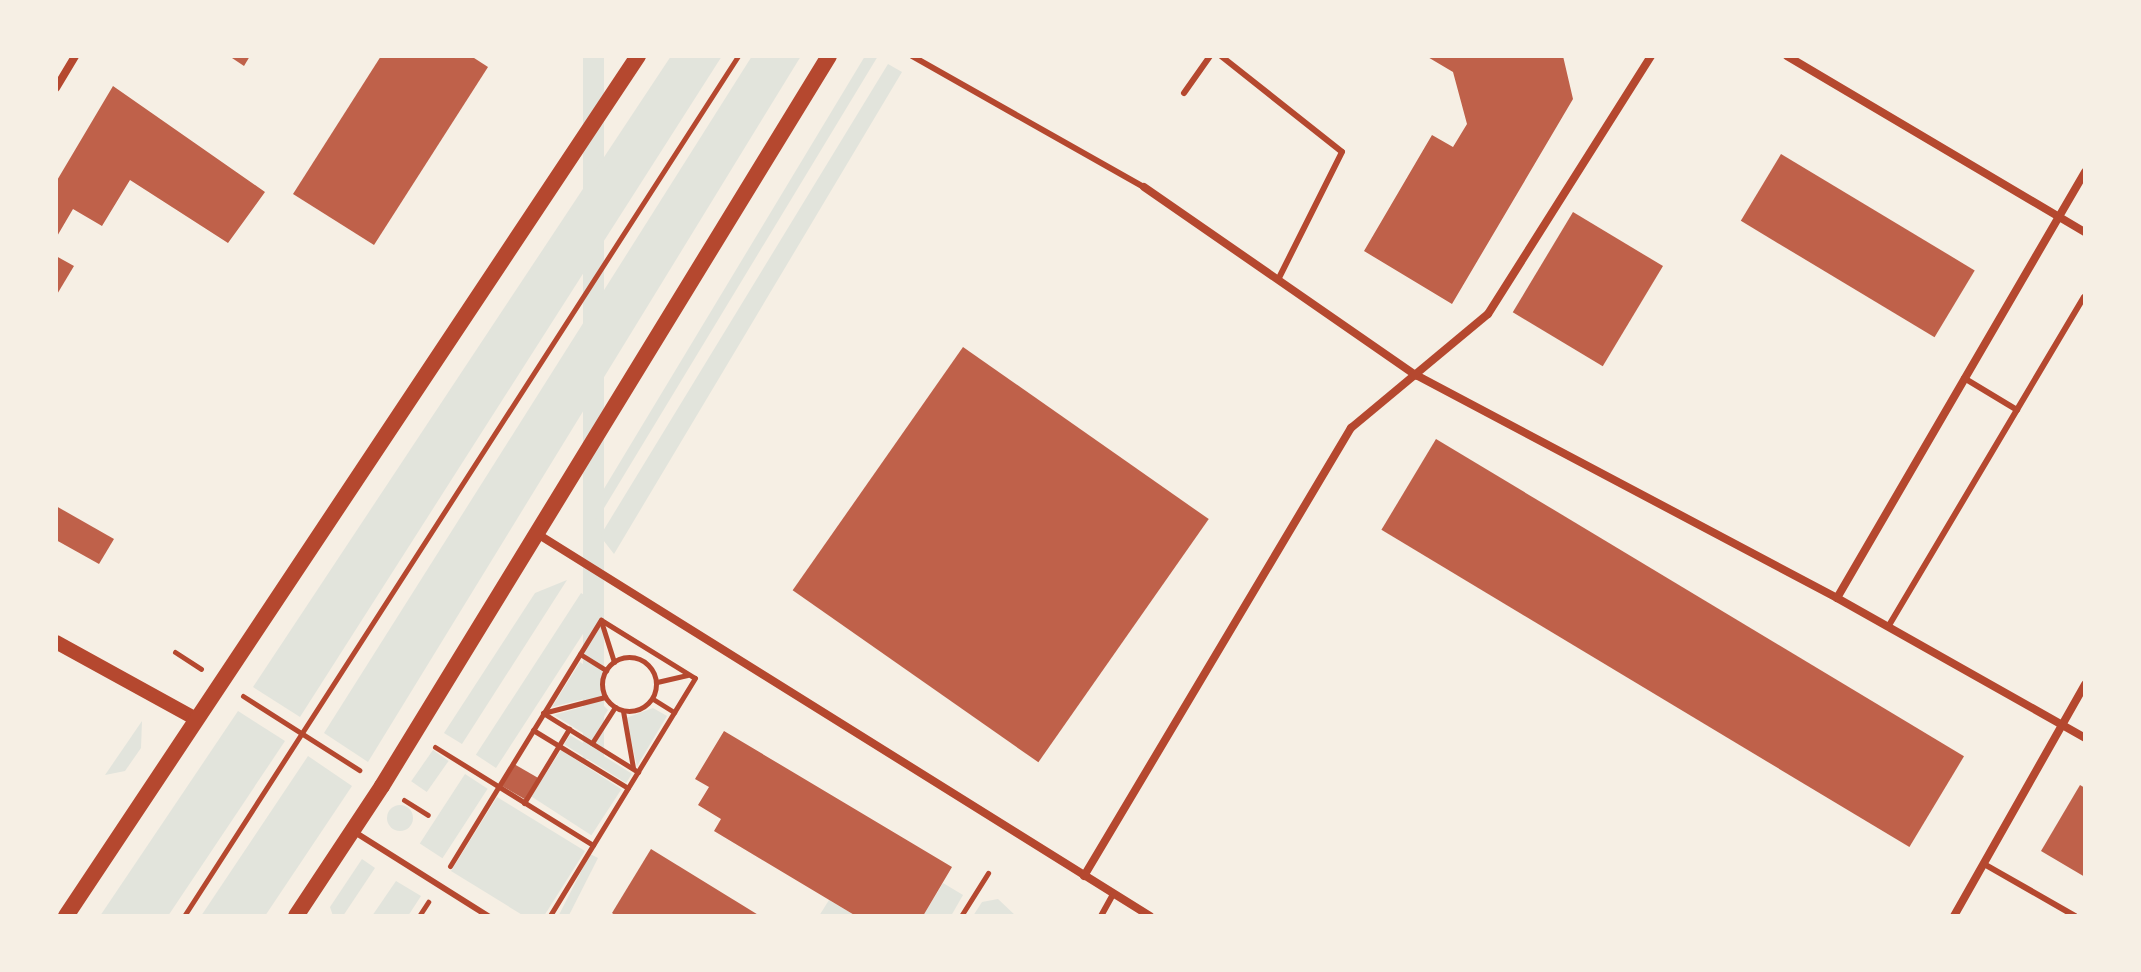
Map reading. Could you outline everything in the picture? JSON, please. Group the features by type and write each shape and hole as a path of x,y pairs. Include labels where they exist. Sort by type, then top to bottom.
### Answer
{"main road":[{"path":"66,916 638,56"},
{"path":"296,916 382,786 829,56"}],"street":[{"path":"56,88 75,56"},
{"path":"1084,876 1351,428 1488,314 1651,56"},
{"path":"1787,56 2059,213 2085,232"},
{"path":"1837,598 2085,172"},
{"path":"1144,187 1416,375 1837,598 2085,738"},
{"path":"536,533 1150,916"},
{"path":"56,642 196,719"},
{"path":"1954,916 2065,725 2085,684"}],"lane":[{"path":"912,56 1144,187"},
{"path":"1184,93 1210,56"},
{"path":"1221,56 1342,152 1279,278"},
{"path":"1888,627 2084,297"},
{"path":"1964,378 2017,410"},
{"path":"353,831 488,916"},
{"path":"1984,864 2075,916"},
{"path":"1101,916 1114,893"}],"path":[{"path":"184,916 304,735 738,56"},
{"path":"550,916 628,788 635,770 695,678 601,620"},
{"path":"419,916 601,620"},
{"path":"601,620 614,662"},
{"path":"644,660 650,650"},
{"path":"175,652 428,815"},
{"path":"580,654 606,670"},
{"path":"644,660 657,682 653,699 645,707 623,711 615,707 605,697 606,670 614,662 644,660"},
{"path":"657,682 689,674"},
{"path":"543,713 605,697"},
{"path":"653,699 674,712"},
{"path":"592,743 615,707"},
{"path":"623,711 635,770"},
{"path":"543,713 635,770"},
{"path":"524,803 569,729"},
{"path":"533,730 628,788"},
{"path":"413,735 593,845"},
{"path":"961,916 988,873"}],"shaded area":[{"path":"583,56 604,56 604,759 583,759"},
{"path":"671,56 722,56 300,717 253,687"},
{"path":"752,56 801,56 368,762 324,733"},
{"path":"865,56 878,56 595,523 602,492"},
{"path":"888,64 902,72 614,554 600,536"},
{"path":"567,580 462,744 444,733 535,593"},
{"path":"581,593 601,606 496,768 476,755"},
{"path":"580,662 596,674 597,696 552,707"},
{"path":"600,702 608,710 591,738 554,715"},
{"path":"653,708 667,716 637,766 626,718"},
{"path":"238,711 285,741 168,916 100,916"},
{"path":"142,721 141,748 125,771 105,775"},
{"path":"570,735 632,774 626,783 564,744"},
{"path":"433,750 449,761 427,792 411,781"},
{"path":"561,750 621,789 591,835 531,796"},
{"path":"308,756 352,786 265,916 201,916"},
{"path":"465,774 488,789 442,858 420,844"},
{"path":"497,797 585,851 544,916 524,916 451,871"},
{"path":"400,805 409,809 413,818 409,827 400,831 391,827 387,818 391,809"},
{"path":"590,854 598,858 569,916 558,916"},
{"path":"362,859 375,868 343,916 333,916 330,907"},
{"path":"396,881 421,896 408,916 372,916"},
{"path":"943,883 963,895 951,916 923,916"},
{"path":"998,899 1016,916 973,916 982,902"},
{"path":"829,900 856,916 819,916"}],"building":[{"path":"229,56 250,56 244,66"},
{"path":"381,56 471,56 488,67 374,245 293,194"},
{"path":"1426,56 1563,56 1573,99 1452,304 1364,251 1432,135 1453,147 1467,124 1453,72"},
{"path":"113,86 265,192 228,243 130,180 102,226 73,209 56,238 56,182"},
{"path":"1781,154 1975,270 1935,337 1741,221"},
{"path":"1573,212 1663,266 1603,366 1513,312"},
{"path":"56,256 74,266 56,296"},
{"path":"963,347 1209,519 1038,762 793,590"},
{"path":"1436,439 1964,756 1909,847 1381,530"},
{"path":"56,506 114,539 99,564 56,540"},
{"path":"724,731 952,867 923,916 856,916 714,831 721,819 698,805 709,787 695,779"},
{"path":"514,764 538,778 526,800 502,786"},
{"path":"2080,785 2085,788 2085,877 2041,851"},
{"path":"651,849 760,916 616,916 612,913"}]}
